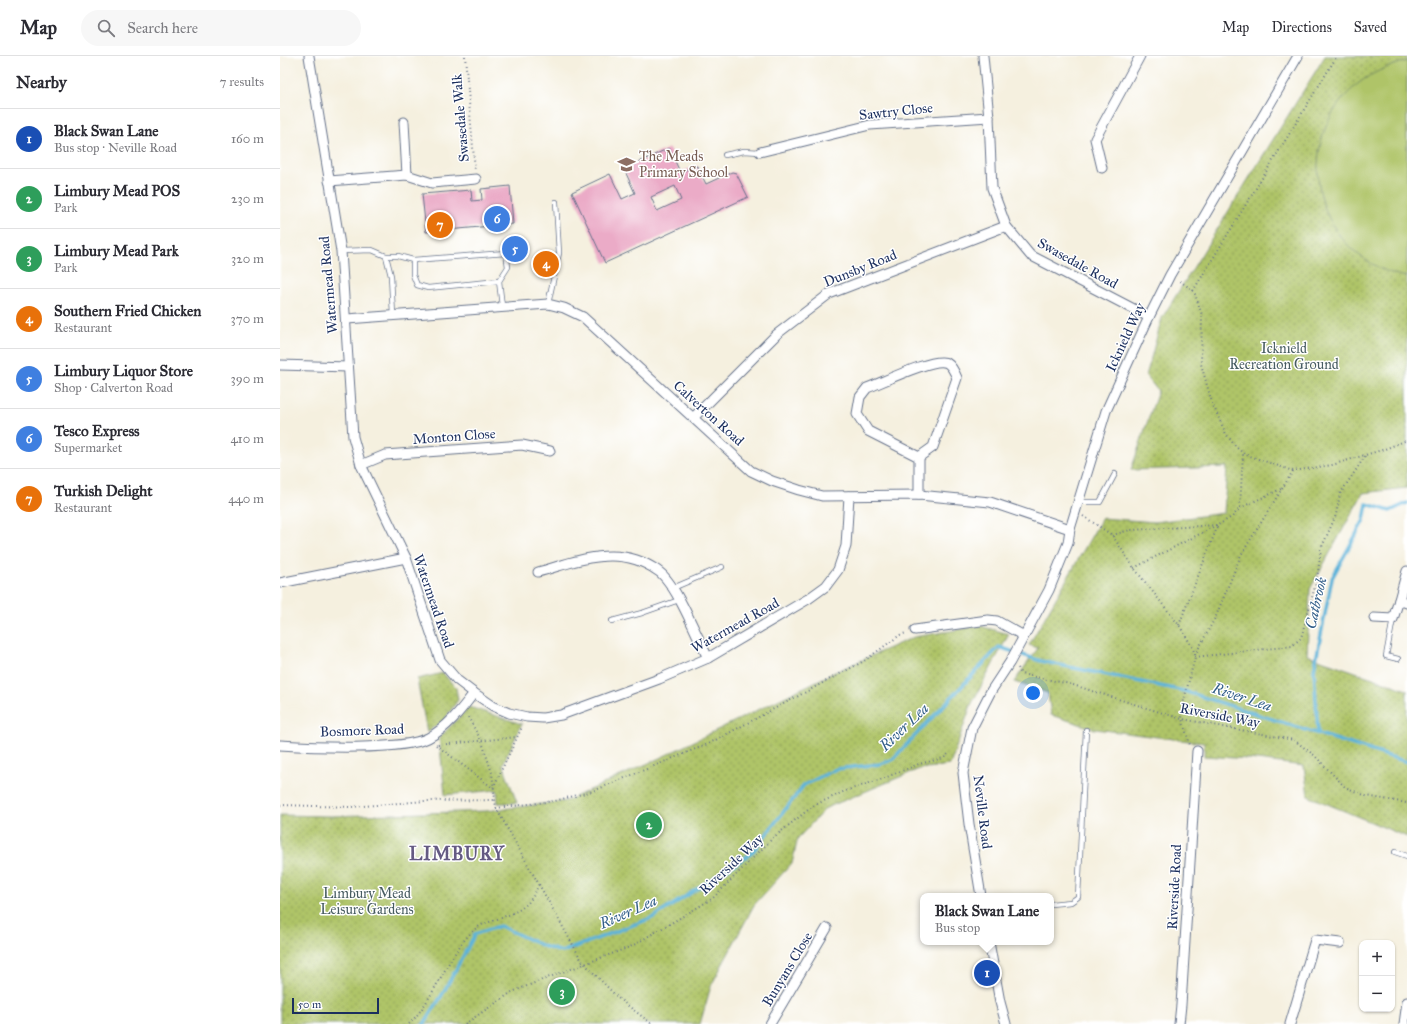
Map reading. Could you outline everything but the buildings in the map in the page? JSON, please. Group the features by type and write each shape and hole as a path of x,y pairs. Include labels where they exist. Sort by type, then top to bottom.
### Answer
{"street":[{"name":"Watermead Road","path":"309,56 341,251 347,319 352,436 361,465 406,558 440,660 457,680 474,693 509,713 527,717 543,718 561,715 659,680 708,658 769,623 826,586 838,570 846,546 849,524 849,496"},
{"name":"Swasedale Road","path":"983,56 989,117 992,188 1006,226 1030,255 1149,317"},
{"path":"1102,168 1095,139 1138,56"},
{"name":"Icknield Way","path":"1017,648 1049,590 1068,543 1070,529 1106,411 1149,317 1170,275 1298,56"},
{"name":"Sawtry Close","path":"760,152 870,125 989,117"},
{"path":"404,122 406,175"},
{"path":"329,181 406,175 432,183 476,179"},
{"name":"Dunsby Road","path":"694,417 777,334 829,294 1006,226"},
{"name":"Calverton Road","path":"347,319 502,306 548,304 564,308 583,317 694,417 751,471 772,481 822,496 920,495 990,502 1070,529"},
{"path":"933,361 946,362 954,370 957,378 933,447 919,457 868,431 857,414 860,397 867,388 933,361"},
{"path":"280,365 348,367"},
{"name":"Monton Close","path":"361,465 385,455 392,454 522,445 550,451"},
{"path":"919,457 920,495"},
{"path":"538,572 595,557 616,555 639,560 659,571 673,588 708,658"},
{"path":"280,583 406,558"},
{"path":"1374,618 1393,619 1403,602 1407,571"},
{"path":"915,630 988,620 997,621 1024,636"},
{"name":"Neville Road","path":"980,893 969,824 963,774 972,728 991,691 1014,665 1017,648"},
{"name":"Bosmore Road","path":"280,745 380,746 407,744 427,738 438,731 462,709 474,693"},
{"name":"Riverside Road","path":"1179,1024 1196,750"},
{"name":"Bunyans Close","path":"770,1024 827,928"},
{"path":"1290,1024 1315,940 1340,943"},
{"path":"990,945 1000,1002 1006,1024"},
{"path":"1404,1024 1407,1002"}],"lane":[{"path":"725,155 744,151 760,152"},
{"path":"548,304 559,252 556,202"},
{"path":"341,251 372,250 386,256 398,256 413,260 506,252 508,267 499,281 502,306"},
{"path":"386,256 391,276 393,315"},
{"path":"413,260 413,275 417,285 428,288 499,281"},
{"path":"1079,502 1100,502 1115,474"},
{"path":"673,588 722,567"},
{"path":"612,621 642,613 679,600"},
{"path":"1393,619 1386,656 1398,659"},
{"path":"1054,904 1071,902 1078,897 1086,730"},
{"path":"1395,852 1407,856"}],"path":[{"name":"Swasedale Walk","path":"465,56 476,179"},
{"path":"1193,291 1337,56"},
{"path":"1180,280 1193,291 1202,315 1201,364 1212,403 1226,434 1236,447 1243,453 1293,470 1332,464 1407,440"},
{"path":"1240,508 1243,453"},
{"path":"1195,657 1292,646 1301,638 1317,579 1321,548 1336,515 1340,494 1366,454"},
{"path":"1196,750 1189,744 1182,719 1183,704 1195,657 1216,616 1241,556 1293,470"},
{"path":"1134,568 1218,525 1232,517 1240,508 1282,488"},
{"path":"1076,511 1112,535 1134,568 1179,625 1193,648 1195,657"},
{"path":"1112,535 1130,530 1218,525"},
{"path":"1179,625 1218,525"},
{"path":"496,808 555,801 593,792 710,743 864,660 900,635 915,630"},
{"name":"Riverside Way","path":"1014,665 1021,674 1070,684 1182,719 1294,740 1314,755 1345,787 1366,796 1407,803"},
{"path":"462,709 471,721 482,742 492,773 496,808 582,961 620,999 652,1024"},
{"path":"494,788 527,717"},
{"path":"436,746 517,737"},
{"path":"427,738 494,788"},
{"name":"Riverside Way","path":"465,1024 512,992 630,948 712,898 774,837 813,806 845,791 882,779 919,764 944,758 948,754"},
{"path":"280,805 351,807 425,801 495,800"},
{"path":"409,1024 436,988 468,936 478,926 512,915 524,908 536,892 539,883"}],"green space":[{"name":"Icknield Recreation Ground","path":"1325,56 1407,56 1407,488 1363,493 1310,589 1307,655 1407,690 1407,837 1308,796 1304,766 1249,759 1204,756 1204,743 1095,729 1051,715 1048,693 1014,682 1038,648 1029,645 1102,518 1155,522 1224,513 1227,467 1131,470 1158,391 1146,376 1162,318"},
{"path":"1407,61 1407,277 1385,271 1371,263 1353,250 1338,233 1327,214 1320,192 1318,170 1320,148 1326,127 1336,107 1357,84 1370,75"},
{"name":"Limbury Mead Leisure Gardens","path":"980,626 1009,634 971,705 950,765 919,769 826,808 798,838 792,863 754,905 711,986 700,1024 280,1024 280,815 331,816 486,811 566,801 666,755 835,672 914,637"},
{"path":"443,673 456,688 458,700 444,720 427,732 417,679"},
{"path":"469,707 522,724 503,764 517,803 498,803 497,790 445,795 439,738"}],"waterway":[{"name":"Catbrook","path":"1318,733 1314,670 1332,578 1364,520 1367,504 1390,511 1407,503"},
{"name":"River Lea","path":"424,1024 442,995 475,934 500,926 543,946 562,952 654,917 752,853 804,785 836,769 880,764 892,760 999,647 1041,661 1184,691 1407,762"}],"place":[{"name":"The Meads Primary School","path":"626,164"},
{"name":"Tesco Express","path":"497,219"},
{"name":"Turkish Delight","path":"440,225"},
{"name":"Limbury Liquor Store","path":"515,249"},
{"name":"Southern Fried Chicken","path":"546,264"},
{"name":"Limbury Mead POS","path":"649,825"},
{"name":"Black Swan Lane","path":"987,973"},
{"name":"Limbury Mead Park","path":"562,992"}],"district":[{"name":"LIMBURY","path":"457,854"}]}
